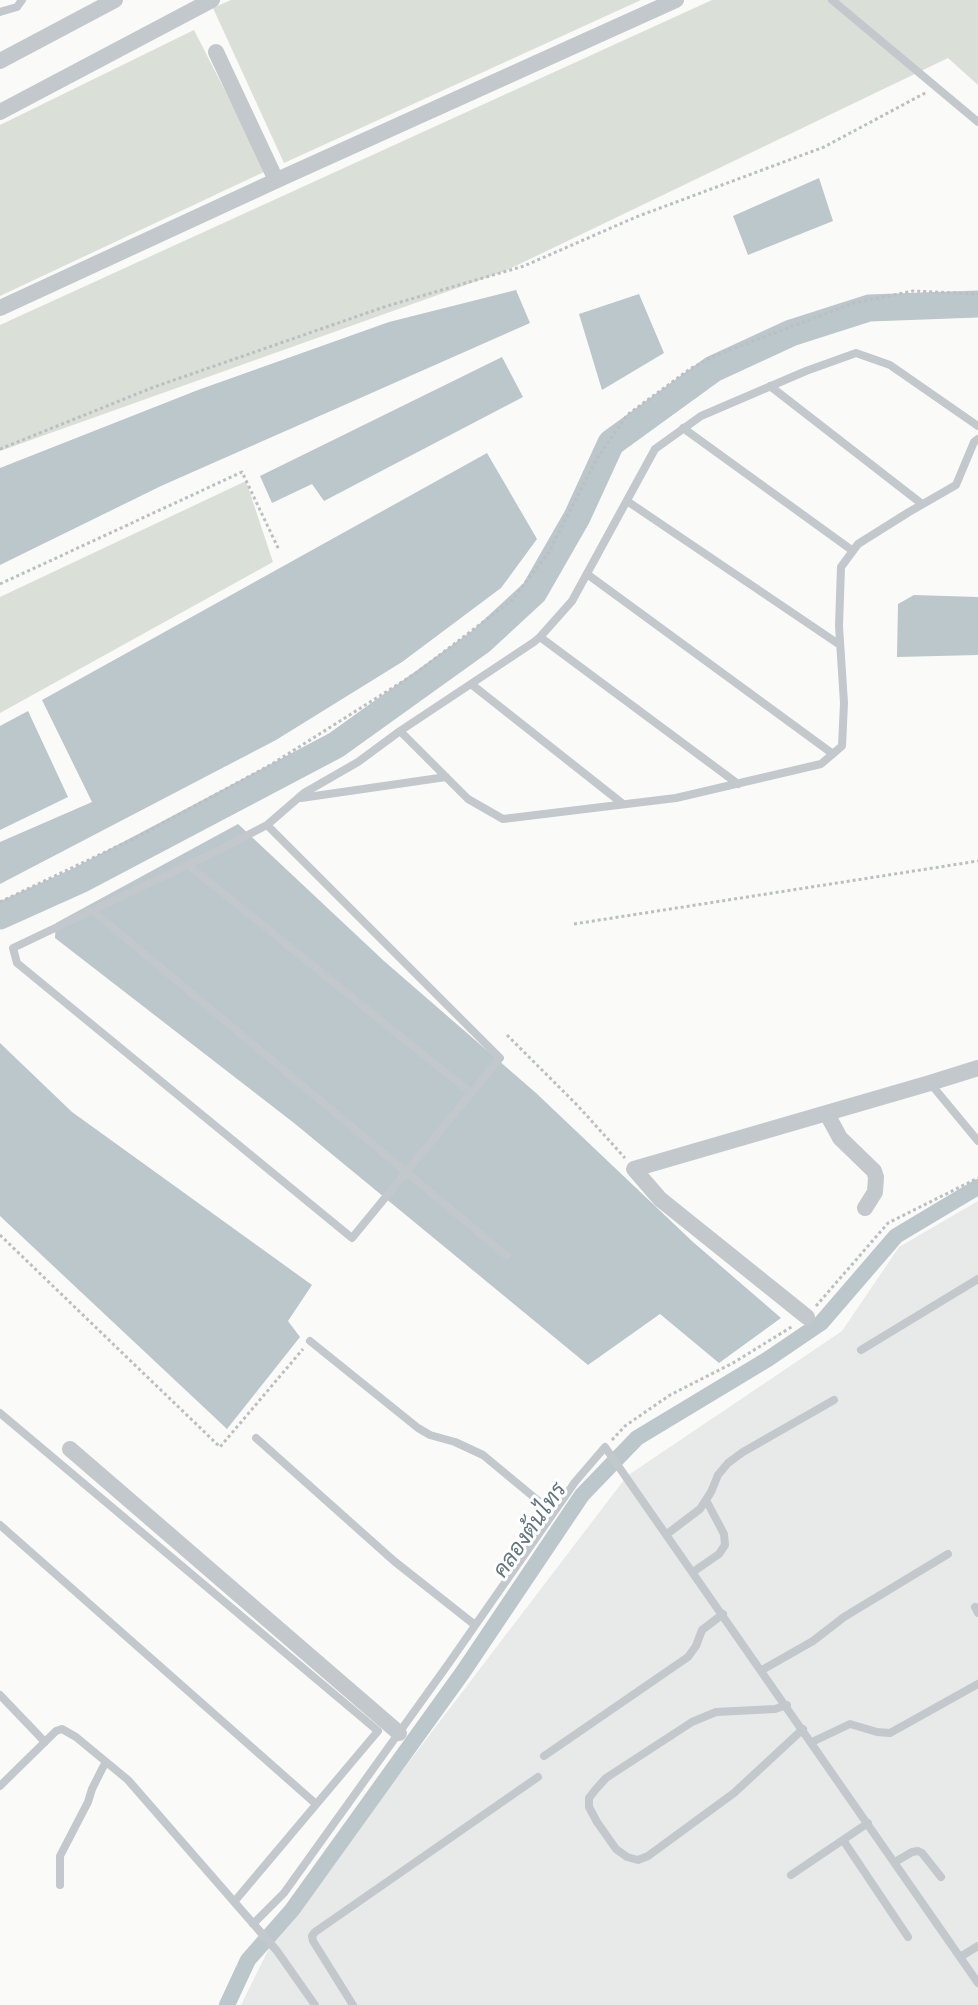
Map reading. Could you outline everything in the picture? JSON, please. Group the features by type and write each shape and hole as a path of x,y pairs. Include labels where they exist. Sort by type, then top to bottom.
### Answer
{"street":[{"path":"0,61 115,0"},
{"path":"0,112 184,6 210,0"},
{"path":"0,308 276,180 676,0"},
{"path":"216,52 276,180"},
{"path":"807,1317 660,1199 634,1169 978,1068"},
{"path":"827,1113 840,1138 874,1171 875,1192 865,1208"},
{"path":"70,1449 399,1733"}],"lane":[{"path":"0,12 17,7 22,0"},
{"path":"832,0 978,122"},
{"path":"267,825 501,1058 352,1238 17,963 13,948 267,825 298,798 358,762 400,731 534,642 572,602 655,449 700,416 806,371 856,353 890,365 978,426"},
{"path":"770,386 922,504"},
{"path":"683,428 853,550"},
{"path":"400,731 468,799 503,819 676,798 822,764 842,746 844,703 840,645 841,567 858,544 922,504 956,486 974,442 978,439"},
{"path":"627,501 840,645"},
{"path":"587,574 833,754"},
{"path":"540,636 738,784"},
{"path":"471,684 623,804"},
{"path":"298,798 446,777"},
{"path":"188,865 471,1094"},
{"path":"93,911 507,1256"},
{"path":"930,1083 978,1141"},
{"path":"861,1350 978,1278"},
{"path":"310,1341 418,1428 430,1435 454,1442 483,1455 553,1513"},
{"path":"668,1534 700,1509 718,1474 728,1463 834,1400"},
{"path":"0,1413 378,1731 234,1902"},
{"path":"256,1438 394,1561 475,1625"},
{"path":"255,1927 284,1893 575,1482 605,1448 668,1534 978,1983"},
{"path":"693,1572 720,1554 725,1545 724,1534 706,1500"},
{"path":"0,1525 316,1804"},
{"path":"762,1670 813,1641 844,1617 948,1554"},
{"path":"544,1756 688,1657 706,1626 723,1614"},
{"path":"812,1742 850,1724 890,1733 978,1684"},
{"path":"0,1695 45,1742"},
{"path":"787,1706 775,1709 716,1712 692,1722 606,1778 589,1798 589,1807 597,1822 616,1849 627,1857 638,1860 648,1856 734,1793 803,1728"},
{"path":"0,1786 56,1731 62,1729 76,1737 128,1780 277,1951 315,2005"},
{"path":"60,1885 60,1856 106,1762"},
{"path":"353,2005 313,1941 315,1932 538,1777"},
{"path":"791,1875 868,1824"},
{"path":"843,1840 908,1937"},
{"path":"895,1862 918,1851 941,1877"},
{"path":"960,1957 978,1946"}],"path":[{"path":"0,449 165,383 387,306 524,266 636,217 824,147 935,88"},
{"path":"0,902 139,836 272,764 416,674 512,600 549,552 596,460 627,415 690,369 714,356 854,303 913,291 978,294"},
{"path":"0,584 242,472 279,550"},
{"path":"574,924 978,861"},
{"path":"507,1035 578,1106 634,1169"},
{"path":"605,1448 625,1426 670,1395 733,1363 807,1317 888,1223 978,1178"},
{"path":"0,1235 220,1447 310,1341"}],"shaded area":[{"path":"231,0 641,0 284,163 213,8"},
{"path":"712,0 978,0 978,85 948,58 505,271 0,451 0,325"},
{"path":"194,30 266,171 0,296 0,125"},
{"path":"819,178 833,221 748,255 733,216"},
{"path":"516,290 530,323 161,486 0,565 0,468 198,390 389,322"},
{"path":"639,294 664,353 602,390 579,314"},
{"path":"502,357 523,397 324,501 312,484 272,503 260,476"},
{"path":"487,453 537,539 501,588 402,662 276,740 0,884 0,842 92,802 42,700"},
{"path":"246,481 273,562 0,713 0,597"},
{"path":"914,595 978,597 978,655 897,657 898,604"},
{"path":"28,711 68,797 0,830 0,726"},
{"path":"238,824 384,961 536,1093 693,1242 781,1318 719,1363 660,1314 588,1365 294,1123 55,938 56,923"},
{"path":"0,1043 72,1112 312,1285 288,1321 300,1337 227,1429 0,1216"},
{"path":"978,1201 978,2005 241,2005 273,1940 627,1476 842,1331 899,1247"}],"waterway":[{"path":"0,916 80,880 336,745 481,641 534,592 577,517 611,443 713,369 791,333 869,308 978,304"},
{"name":"คลองต้นไทร","path":"227,2005 248,1960 292,1910 463,1672 582,1495 637,1438 768,1359 821,1323 896,1236 978,1187"}]}
